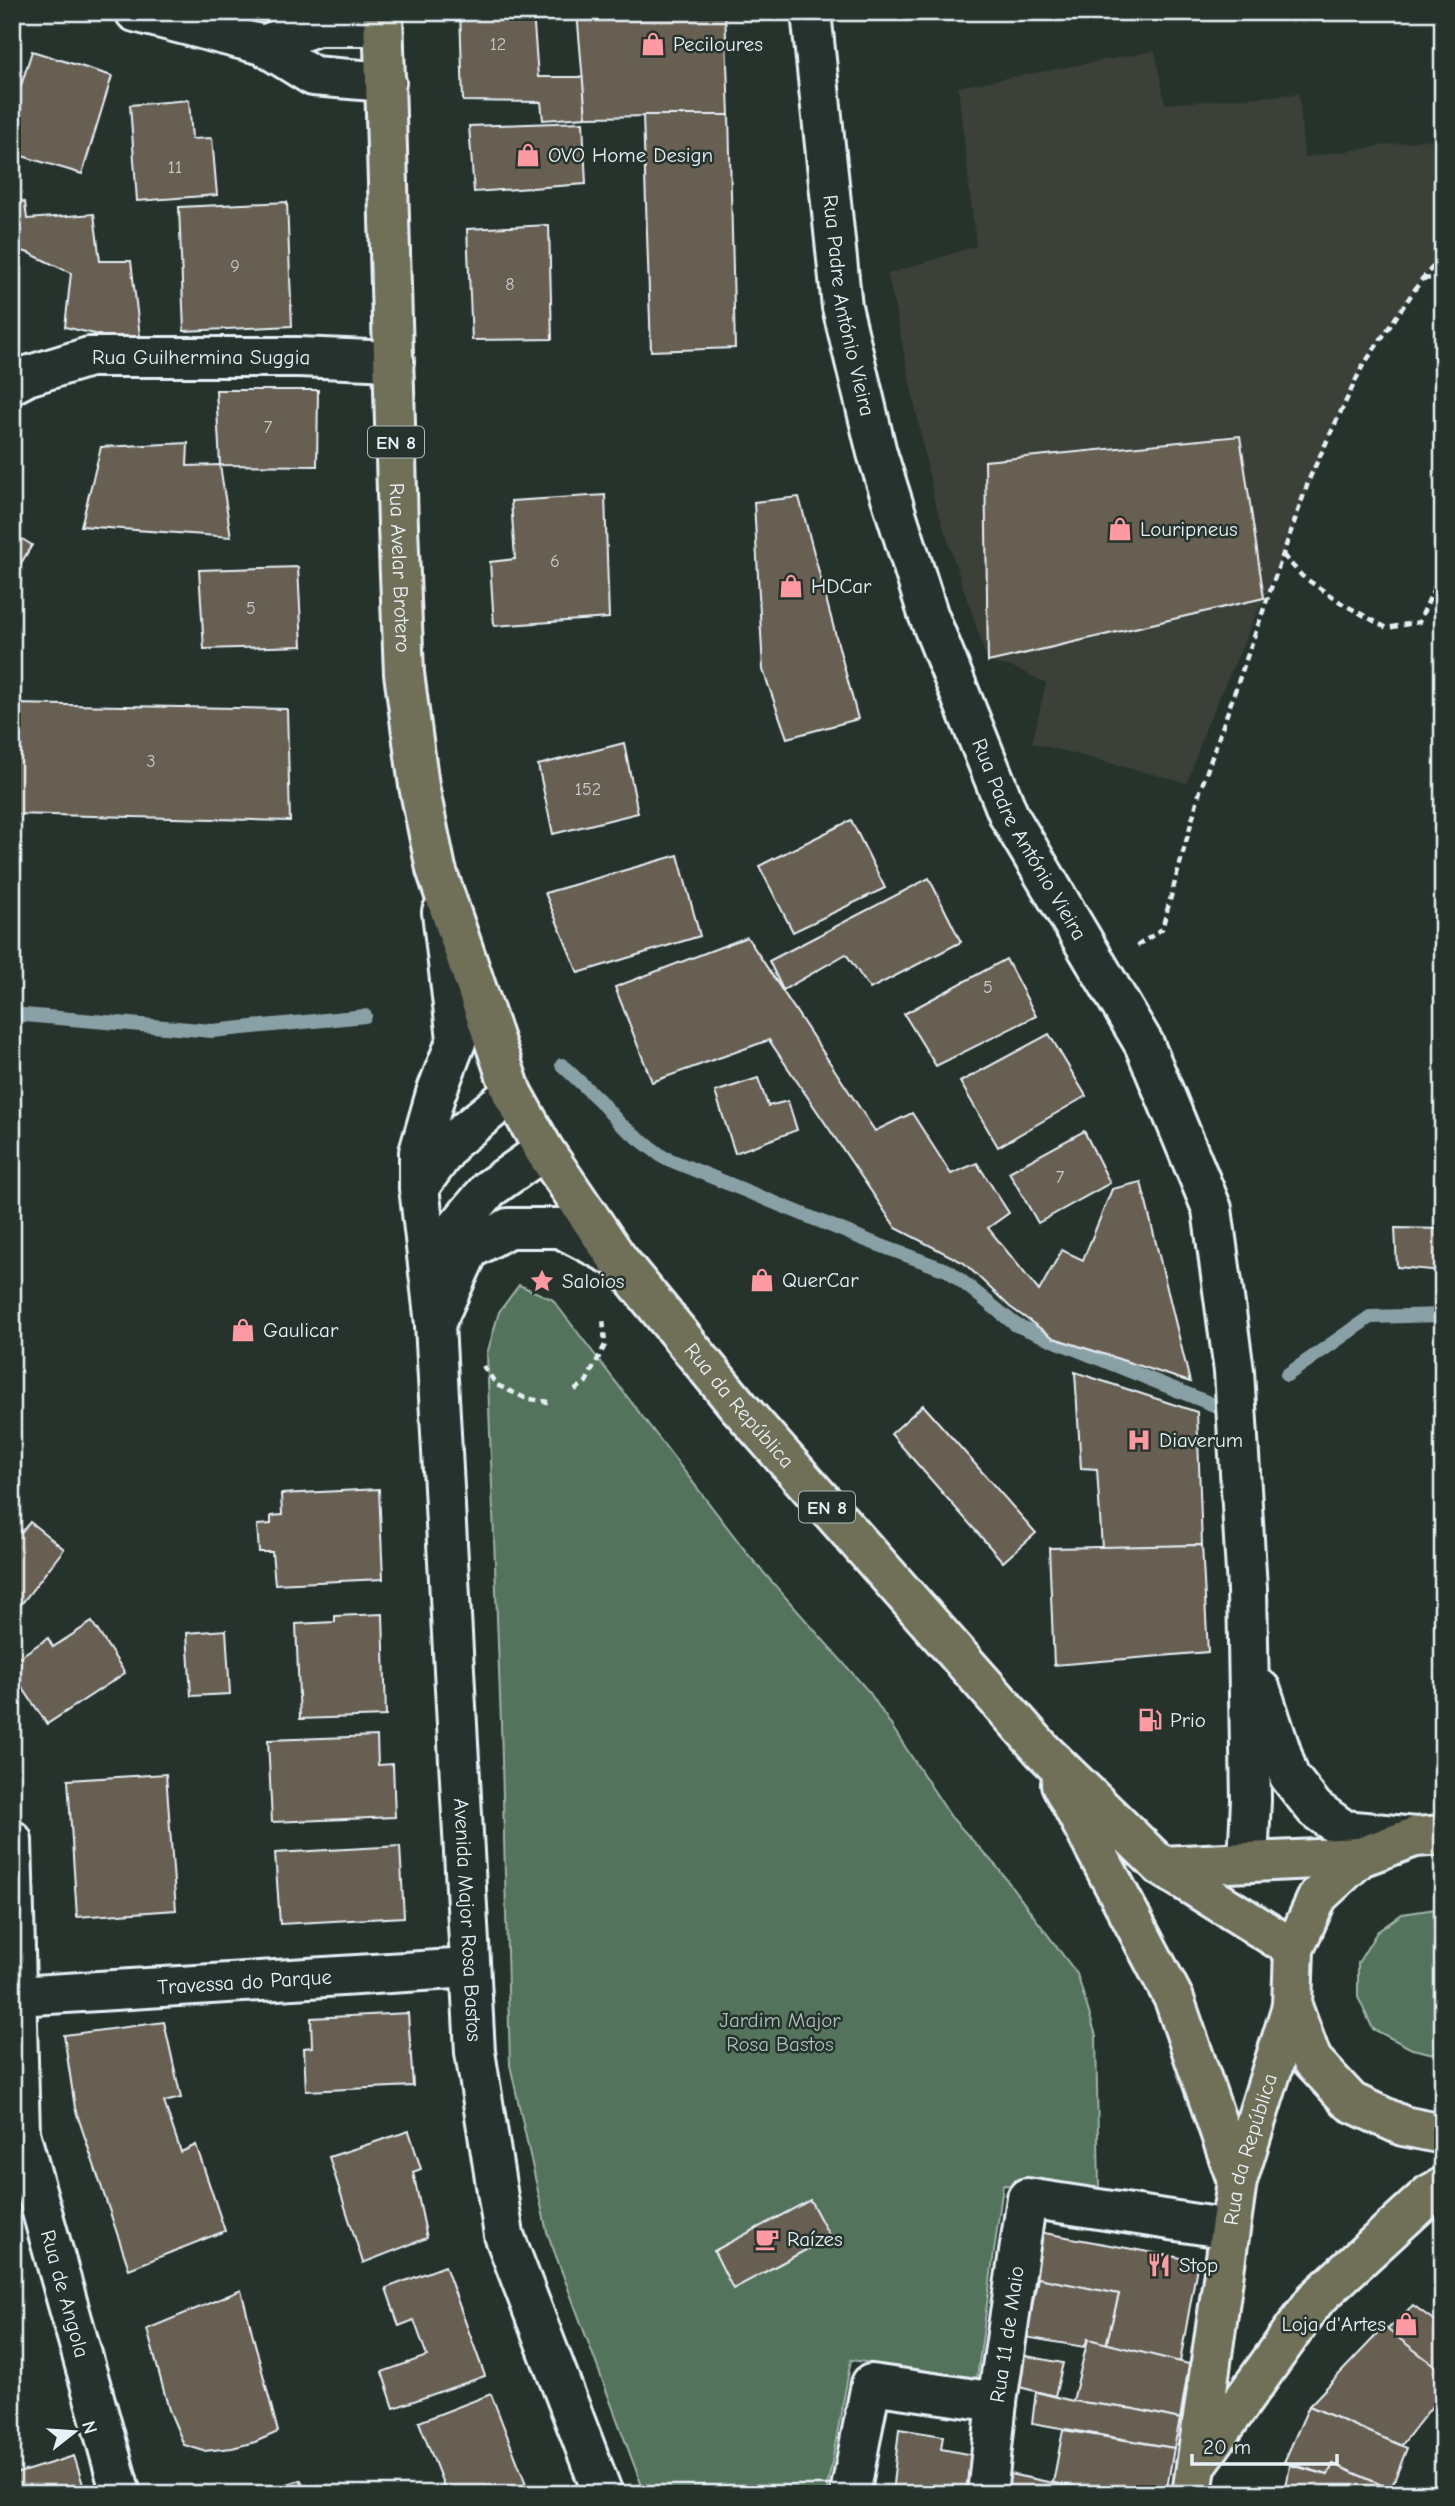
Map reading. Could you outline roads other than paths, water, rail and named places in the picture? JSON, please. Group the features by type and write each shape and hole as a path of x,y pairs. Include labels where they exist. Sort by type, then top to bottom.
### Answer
{"main road":[{"name":"Rua Avelar Brotero","path":"383,19 404,673 419,786 436,869"},
{"name":"Rua da República","path":"436,869 512,1093 544,1150 617,1258 739,1407 1043,1751 1161,1866 1294,1949"},
{"path":"1043,1751 1174,1999 1237,2180"},
{"path":"1161,1866 1360,1857 1429,1836"},
{"path":"1360,1857 1318,1896 1294,1949 1292,2006 1312,2060 1351,2102 1403,2126 1443,2134"},
{"name":"Rua da República","path":"1195,2479 1237,2180 1292,2006"},
{"name":"Rua da República","path":"1195,2479 1315,2300 1430,2194 1443,2186"}],"street":[{"path":"135,12 263,45 313,76 386,82"},
{"name":"Rua Padre António Vieira","path":"811,12 842,307 877,453 928,614 1009,816 1144,1044 1212,1209 1234,1371 1250,1656 1251,1800 1248,1862"},
{"path":"263,45 317,26 383,19"},
{"name":"Rua Guilhermina Suggia","path":"12,384 27,376 89,357 298,357 394,361"},
{"path":"435,1324 419,1187 419,1152 436,1093 457,1039 436,869"},
{"path":"419,1187 453,1141 512,1093"},
{"path":"435,1324 443,1244 489,1189 544,1150"},
{"path":"435,1324 469,1250 508,1228 560,1228 617,1258"},
{"name":"Avenida Major Rosa Bastos","path":"435,1324 475,2052 504,2235 603,2494"},
{"name":"Rua Padre António Vieira","path":"1250,1656 1289,1776 1315,1809 1344,1830 1429,1836"},
{"name":"Rua de Angola","path":"12,1840 20,2133 121,2494"},
{"name":"Travessa do Parque","path":"17,1996 470,1968"},
{"name":"Rua 11 de Maio","path":"850,2494 871,2385 997,2402 1027,2198 1229,2229"},
{"path":"987,2494 997,2402"}],"waterway":[{"path":"12,1014 212,1031 365,1016"},
{"path":"562,1065 620,1124 663,1157 949,1271 1016,1325 1214,1405"},
{"path":"1287,1375 1370,1317 1443,1315"}],"place":[{"name":"Peciloures","path":"653,44"},
{"name":"OVO Home Design","path":"528,155"},
{"name":"Louripneus","path":"1120,529"},
{"name":"HDCar","path":"791,586"},
{"name":"QuerCar","path":"762,1280"},
{"name":"Saloios","path":"542,1281"},
{"name":"Gaulicar","path":"243,1330"},
{"name":"Diaverum","path":"1139,1440"},
{"name":"Prio","path":"1150,1720"},
{"name":"Raízes","path":"767,2239"},
{"name":"Stop","path":"1159,2265"},
{"name":"Loja d'Artes","path":"1406,2324"}],"park label":[{"name":"Jardim Major Rosa Bastos","path":"780,2032"}]}
